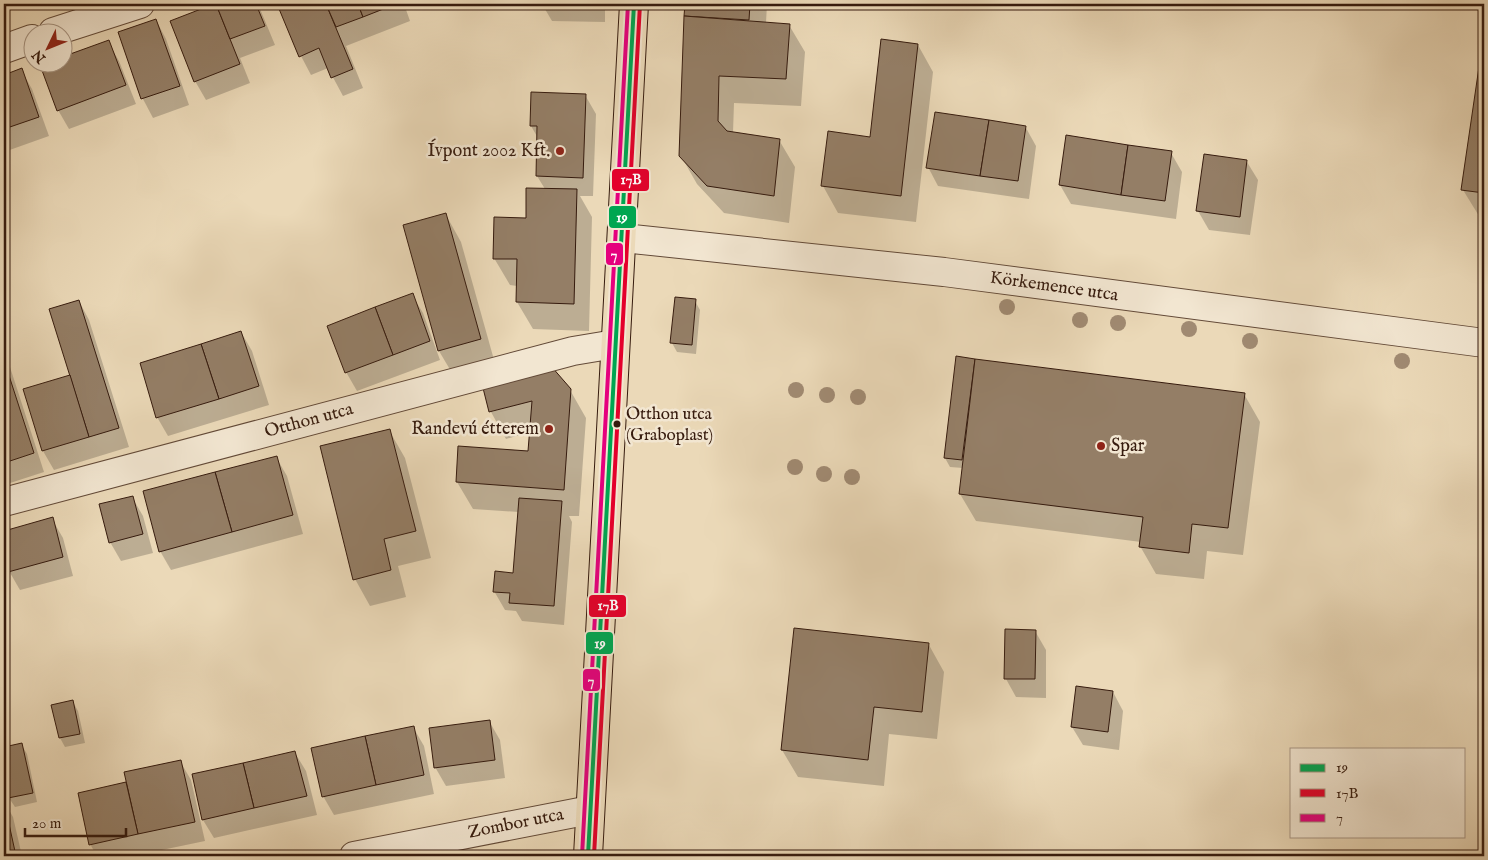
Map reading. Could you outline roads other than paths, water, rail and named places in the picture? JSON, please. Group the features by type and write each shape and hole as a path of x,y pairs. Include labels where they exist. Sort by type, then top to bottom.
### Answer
{"main road":[{"path":"588,856 615,344 623,238 634,4"}],"street":[{"path":"72,26 140,4"},
{"path":"4,49 22,43"},
{"name":"Körkemence utca","path":"623,238 944,272 1484,343"},
{"name":"Otthon utca","path":"4,502 581,349 615,344"},
{"name":"Zombor utca","path":"354,856 590,810"}],"place":[{"name":"Ívpont 2002 Kft.","path":"560,151"},
{"name":"Otthon utca (Graboplast)","path":"617,424"},
{"name":"Randevú étterem","path":"549,429"},
{"name":"Spar","path":"1101,446"}]}
